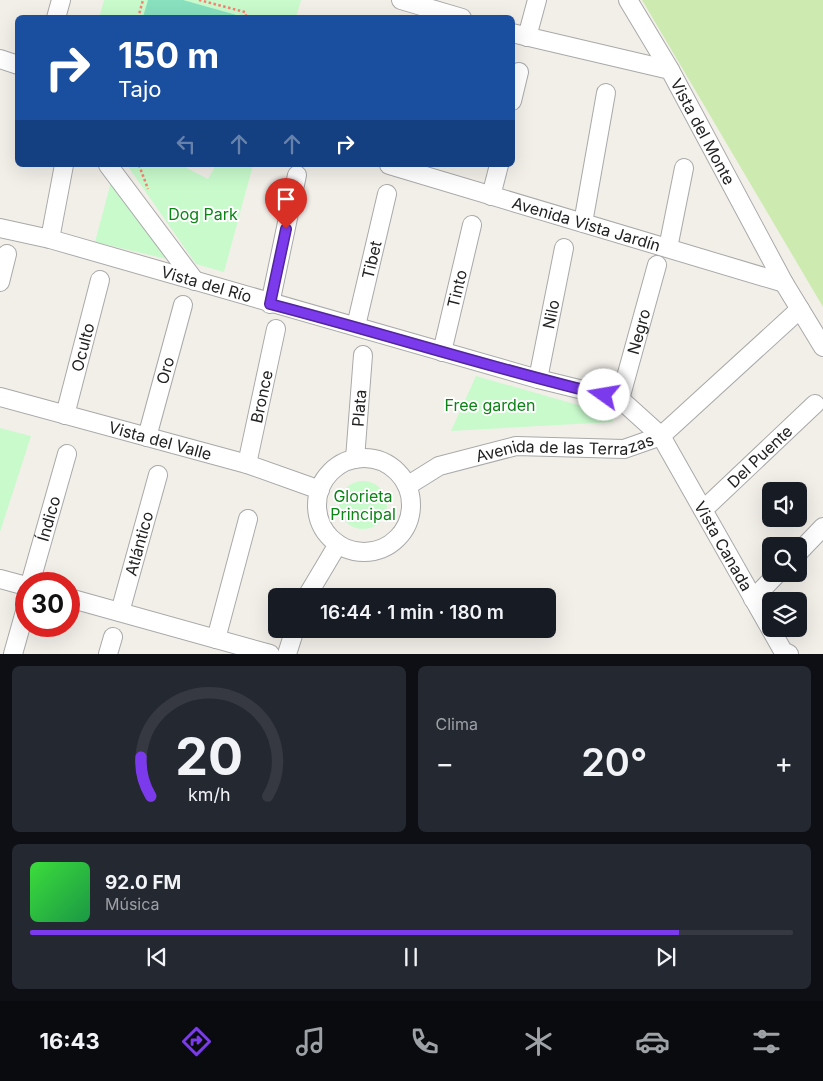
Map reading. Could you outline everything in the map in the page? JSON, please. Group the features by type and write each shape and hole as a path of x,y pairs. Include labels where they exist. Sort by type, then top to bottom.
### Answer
{"street":[{"path":"57,15 61,0"},
{"path":"400,0 444,6 458,15"},
{"path":"520,35 537,0"},
{"path":"628,0 670,70"},
{"name":"Vista del Monte","path":"520,35 670,70 784,283 823,347"},
{"path":"0,59 15,63"},
{"path":"515,89 519,72"},
{"path":"583,223 606,93"},
{"path":"50,239 64,167"},
{"path":"110,167 195,281"},
{"name":"Avenida Vista Jardín","path":"399,167 784,283"},
{"path":"491,196 498,167"},
{"path":"668,248 684,168"},
{"path":"270,304 296,175"},
{"name":"Tibet","path":"356,326 387,194"},
{"name":"Tinto","path":"442,352 472,225"},
{"name":"Vista del Río","path":"0,228 50,239 270,304 356,326 538,379 620,399 661,436"},
{"name":"Nilo","path":"538,379 564,248"},
{"path":"0,282 7,254"},
{"name":"Negro","path":"620,399 657,265"},
{"name":"Oculto","path":"65,414 100,280"},
{"name":"Oro","path":"147,437 183,306"},
{"name":"Avenida de las Terrazas","path":"407,486 439,466 516,446 624,449 661,436 800,309"},
{"name":"Bronce","path":"247,464 276,329"},
{"name":"Plata","path":"355,459 363,355"},
{"name":"Vista del Valle","path":"0,397 247,464 320,490"},
{"name":"Del Puente","path":"703,510 815,404"},
{"name":"Vista Canada","path":"661,436 783,651 789,654"},
{"name":"Índico","path":"33,572 67,454"},
{"path":"355,459 370,459 385,464 398,473 407,486 411,501 410,516 404,530 394,542 381,549 367,552 352,551 338,544 327,534 320,520 317,505 320,490 328,476 340,465 355,459"},
{"name":"Atlántico","path":"120,612 158,475"},
{"path":"216,639 248,519"},
{"path":"807,544 823,527"},
{"path":"311,588 338,544"},
{"path":"0,579 15,583"},
{"path":"753,599 769,582"},
{"path":"80,601 270,654"},
{"path":"13,654 18,637"},
{"path":"287,654 292,638"}],"path":[{"path":"139,15 143,0"},
{"path":"199,0 245,12 246,15"}],"green space":[{"path":"104,0 301,0 297,15 100,15"},
{"path":"148,0 183,0 236,15 144,15"},
{"path":"642,0 823,0 823,307"},
{"name":"Dog Park","path":"128,167 185,167 208,179 215,167 252,167 224,272 196,264"},
{"path":"111,182 171,260 95,242"},
{"name":"Free garden","path":"476,376 613,415 613,422 451,431"},
{"path":"0,428 31,436 0,532"},
{"name":"Glorieta Principal","path":"358,481 368,481 377,485 383,491 387,505 383,519 377,525 368,529 358,529 349,525 343,519 339,510 339,500 343,491 349,485"}],"route":[{"path":"286,229 270,304 356,326 538,379 604,395"}]}
